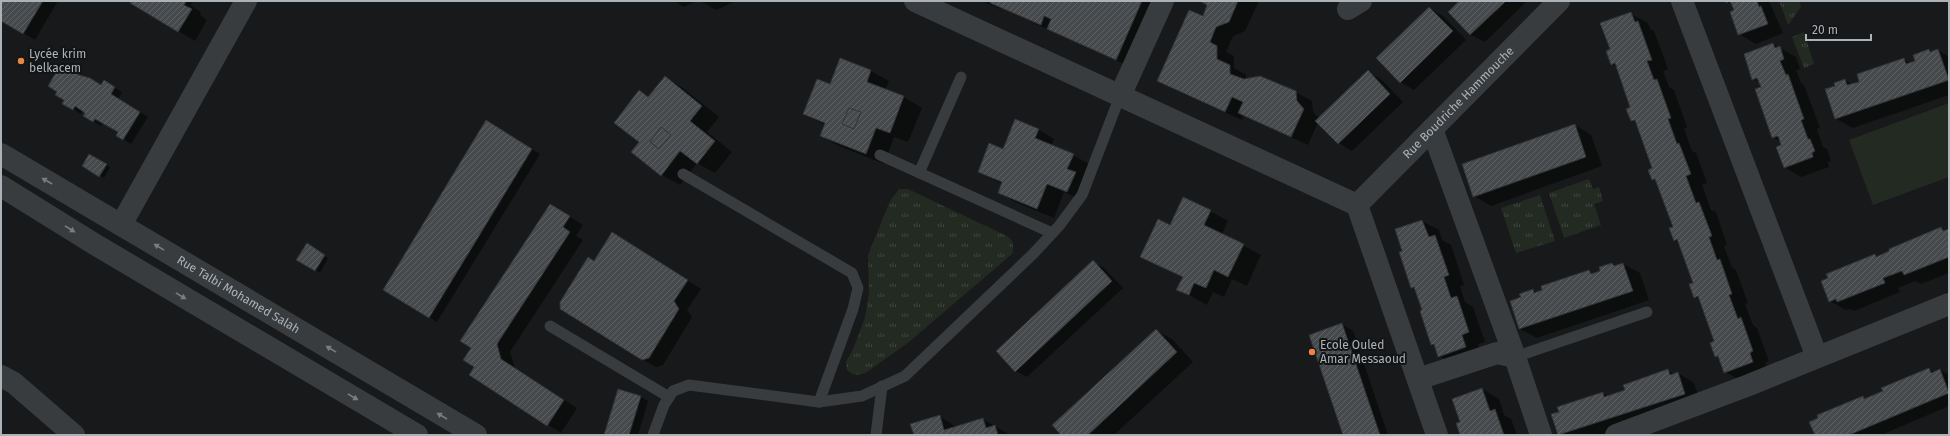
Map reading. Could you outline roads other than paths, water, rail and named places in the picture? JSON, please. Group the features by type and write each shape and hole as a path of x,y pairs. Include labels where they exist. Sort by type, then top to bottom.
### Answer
{"street":[{"path":"121,224 246,1"},
{"path":"915,1 1357,205 1437,435"},
{"path":"1120,96 1163,1"},
{"name":"Rue Boudriche Hammouche","path":"1357,205 1559,1"},
{"path":"1682,1 1817,357"},
{"path":"1432,129 1515,357 1541,435"},
{"name":"Rue Talbi Mohamed Salah","path":"1,154 476,435"},
{"path":"1,186 96,245 417,435"},
{"path":"1616,435 1749,385 1949,304"},
{"path":"1418,379 1497,353 1515,357"},
{"path":"1,376 14,383 74,435"}],"lane":[{"path":"919,173 961,77"},
{"path":"653,435 664,405 673,391 689,385 819,402 862,396 905,376 1034,254 1052,234 1082,195 1120,96"},
{"path":"880,155 1052,234"},
{"path":"683,174 852,273 858,288 853,309 819,402"},
{"path":"1515,357 1647,312"},
{"path":"550,326 669,397"},
{"path":"876,435 882,386"}],"place":[{"name":"Lycée krim belkacem","path":"21,61"},
{"name":"Ecole Ouled Amar Messaoud","path":"1312,352"}]}
